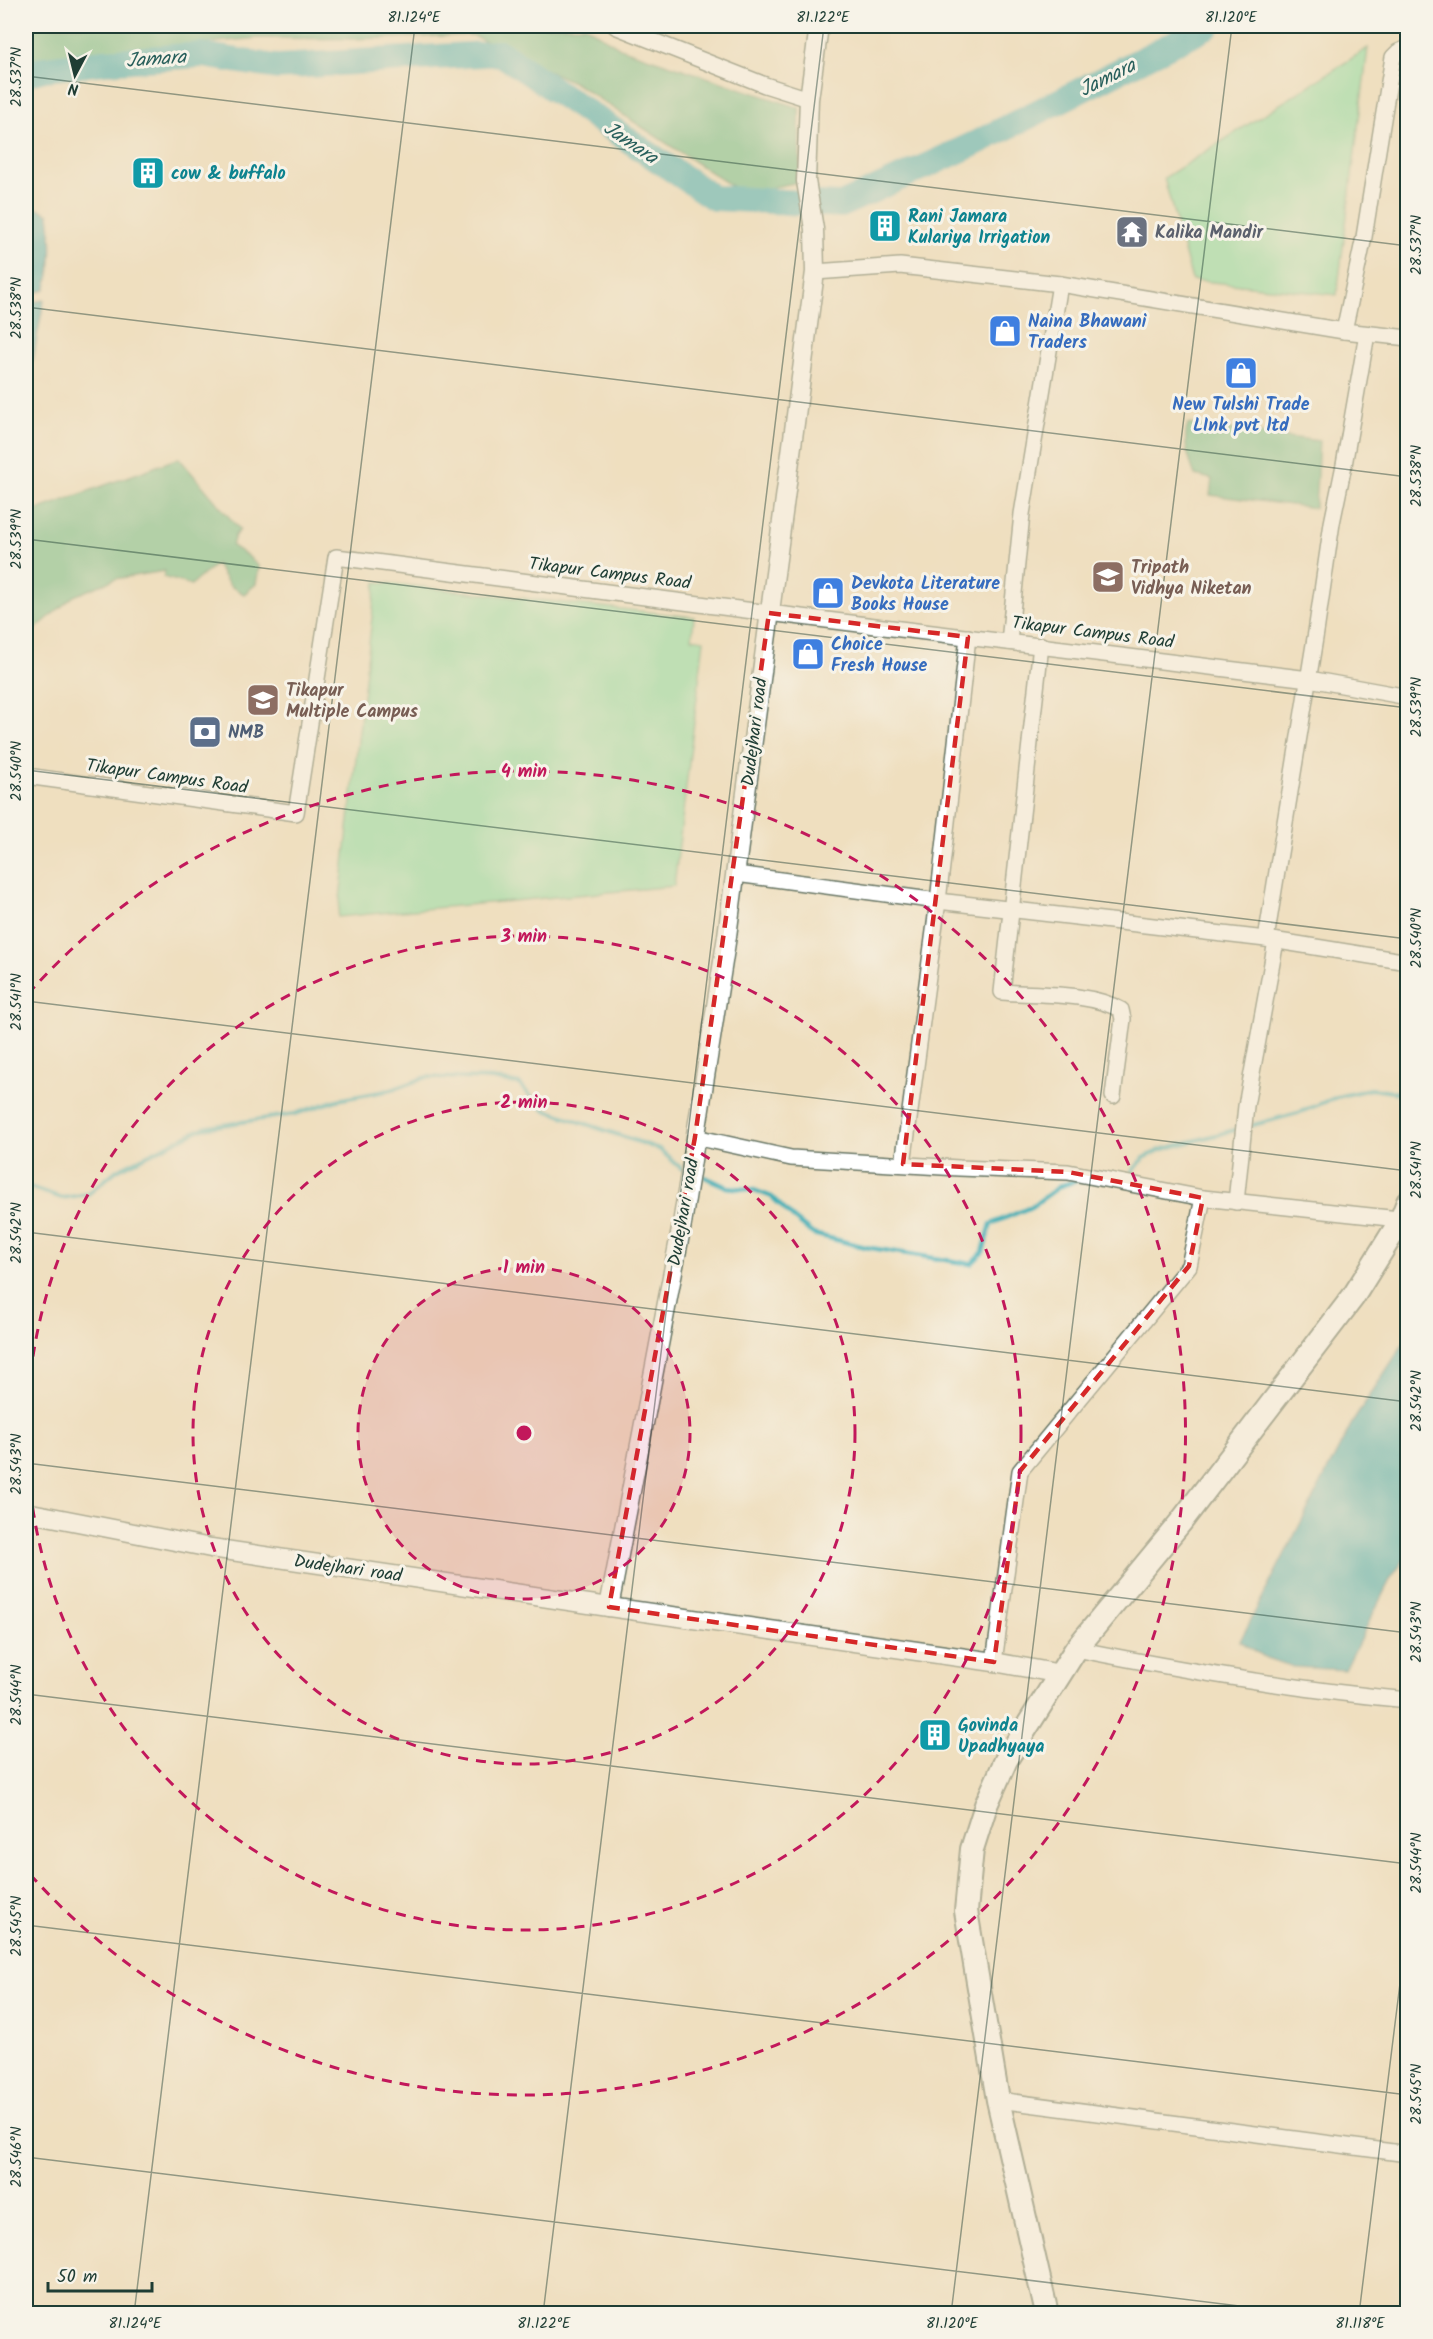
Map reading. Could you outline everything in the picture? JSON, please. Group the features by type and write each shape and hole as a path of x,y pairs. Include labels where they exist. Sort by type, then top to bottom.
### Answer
{"main road":[{"path":"1047,2313 998,2100 966,1911 972,1849 986,1805 1006,1760 1076,1649 1180,1522 1304,1362 1353,1297 1405,1214"}],"street":[{"path":"615,26 765,85 809,99"},
{"name":"Dudejhari road","path":"26,1512 211,1548 609,1607 682,1224 736,874 814,272 814,229 806,181 809,99 819,26"},
{"path":"1344,331 1364,237 1393,57 1407,48"},
{"path":"814,272 900,266 1060,284 1344,331 1407,338"},
{"path":"1009,642 1022,514 1060,284"},
{"path":"1236,1202 1246,1106 1332,523 1366,334"},
{"name":"Tikapur Campus Road","path":"26,776 296,813 336,557 1309,679 1407,697"},
{"path":"903,1164 938,900 968,637"},
{"path":"1041,645 1002,992 1073,997 1112,1004 1121,1010 1123,1019 1113,1096"},
{"path":"736,874 1271,940 1407,962"},
{"path":"695,1137 791,1158 1068,1172 1203,1198 1405,1214"},
{"path":"994,1662 1020,1471 1189,1266 1203,1198"},
{"path":"609,1607 994,1662 1061,1674"},
{"path":"1076,1649 1205,1675 1324,1693 1407,1700"},
{"path":"998,2100 1407,2154"}],"highlighted area":[{"path":"769,613 968,637 903,1164 1068,1172 1203,1198 1189,1266 1020,1471 994,1662 609,1607 695,1137"}],"green space":[{"path":"26,26 586,26 620,48 799,108 800,182 742,193 575,83 472,35 354,39 258,38 96,54 26,66"},
{"path":"1368,48 1337,295 1192,280 1164,178"},
{"path":"1188,424 1319,441 1315,508 1210,495 1212,479 1195,475 1191,463 1186,443"},
{"path":"179,458 240,530 235,535 232,546 248,556 259,567 256,584 244,594 230,586 216,564 191,585 163,577 165,571 115,579 74,596 26,637 26,514"},
{"path":"376,582 694,617 692,638 704,640 674,886 338,917"}],"water":[{"path":"39,209 49,214 50,271 45,290 26,295 26,211"},
{"path":"44,300 33,360 26,368 26,303"},
{"path":"1407,1338 1407,1556 1391,1578 1345,1670 1294,1667 1266,1658 1240,1641 1352,1423"}],"waterway":[{"name":"Jamara","path":"26,74 45,69 105,62 202,55 277,67 500,53 714,198 841,205 974,144 1208,26"},
{"path":"26,1186 62,1198 88,1194 117,1170 203,1128 295,1114 337,1100 391,1090 427,1077 492,1079 519,1084 543,1109 659,1149 682,1169"},
{"path":"1125,1180 1144,1158 1160,1150 1298,1113 1337,1097 1370,1089 1408,1094"},
{"path":"705,1177 727,1187 754,1190 772,1197 813,1234 865,1247 971,1264 983,1252 991,1224 1031,1207 1060,1186 1078,1180"}],"place":[{"name":"cow & buffalo","path":"148,173"},
{"name":"Rani Jamara Kulariya Irrigation","path":"885,226"},
{"name":"Kalika Mandir","path":"1132,232"},
{"name":"Naina Bhawani Traders","path":"1005,331"},
{"name":"New Tulshi Trade LInk pvt ltd","path":"1241,373"},
{"name":"Tripath Vidhya Niketan","path":"1108,577"},
{"name":"Devkota Literature Books House","path":"828,593"},
{"name":"Choice Fresh House","path":"808,654"},
{"name":"Tikapur Multiple Campus","path":"263,700"},
{"name":"NMB","path":"205,732"},
{"name":"Govinda Upadhyaya","path":"935,1735"}]}
